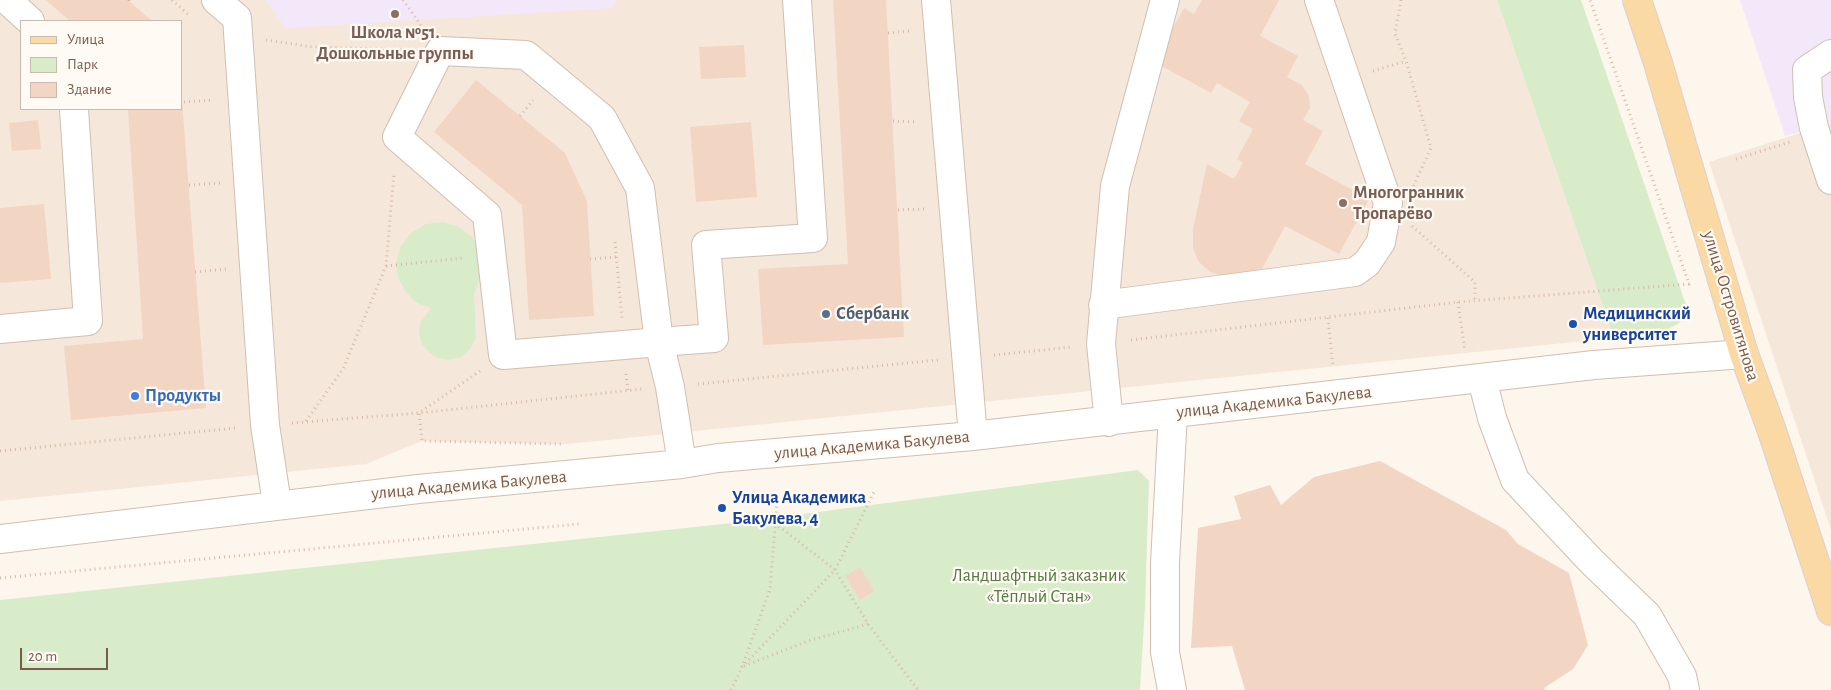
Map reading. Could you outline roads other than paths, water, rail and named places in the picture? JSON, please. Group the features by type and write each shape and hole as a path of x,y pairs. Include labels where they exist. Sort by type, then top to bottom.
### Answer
{"main road":[{"name":"улица Островитянова","path":"1637,0 1658,63 1744,354 1772,431 1831,611"}],"street":[{"path":"7,0 29,20"},
{"path":"216,0 237,18 265,425 277,504"},
{"path":"682,464 670,387 659,342 640,188 602,118 526,55 440,51 397,138 487,216 503,355 659,342 714,338 706,245 813,238 797,0"},
{"path":"936,0 973,436"},
{"path":"1109,422 1100,344 1115,186 1165,0"},
{"path":"1103,305 1354,272 1367,263 1381,242 1388,203 1319,0"},
{"path":"1831,54 1808,70 1808,97 1814,128 1831,180"},
{"path":"0,329 88,321 74,110"},
{"name":"улица Академика Бакулева","path":"0,539 277,504 682,464 718,458 1109,422 1594,365 1744,354"},
{"path":"1476,380 1515,480 1590,562 1648,615 1682,676 1685,690"},
{"path":"1172,690 1165,652 1166,563 1173,413"}],"place":[{"name":"Школа №51. Дошкольные группы","path":"395,14"},
{"name":"Многогранник Тропарёво","path":"1343,203"},
{"name":"Сбербанк","path":"826,314"},
{"name":"Медицинский университет","path":"1573,324"},
{"name":"Продукты","path":"135,396"},
{"name":"Улица Академика Бакулева, 4","path":"722,508"}],"park label":[{"name":"Ландшафтный заказник «Тёплый Стан»","path":"1039,586"}]}
